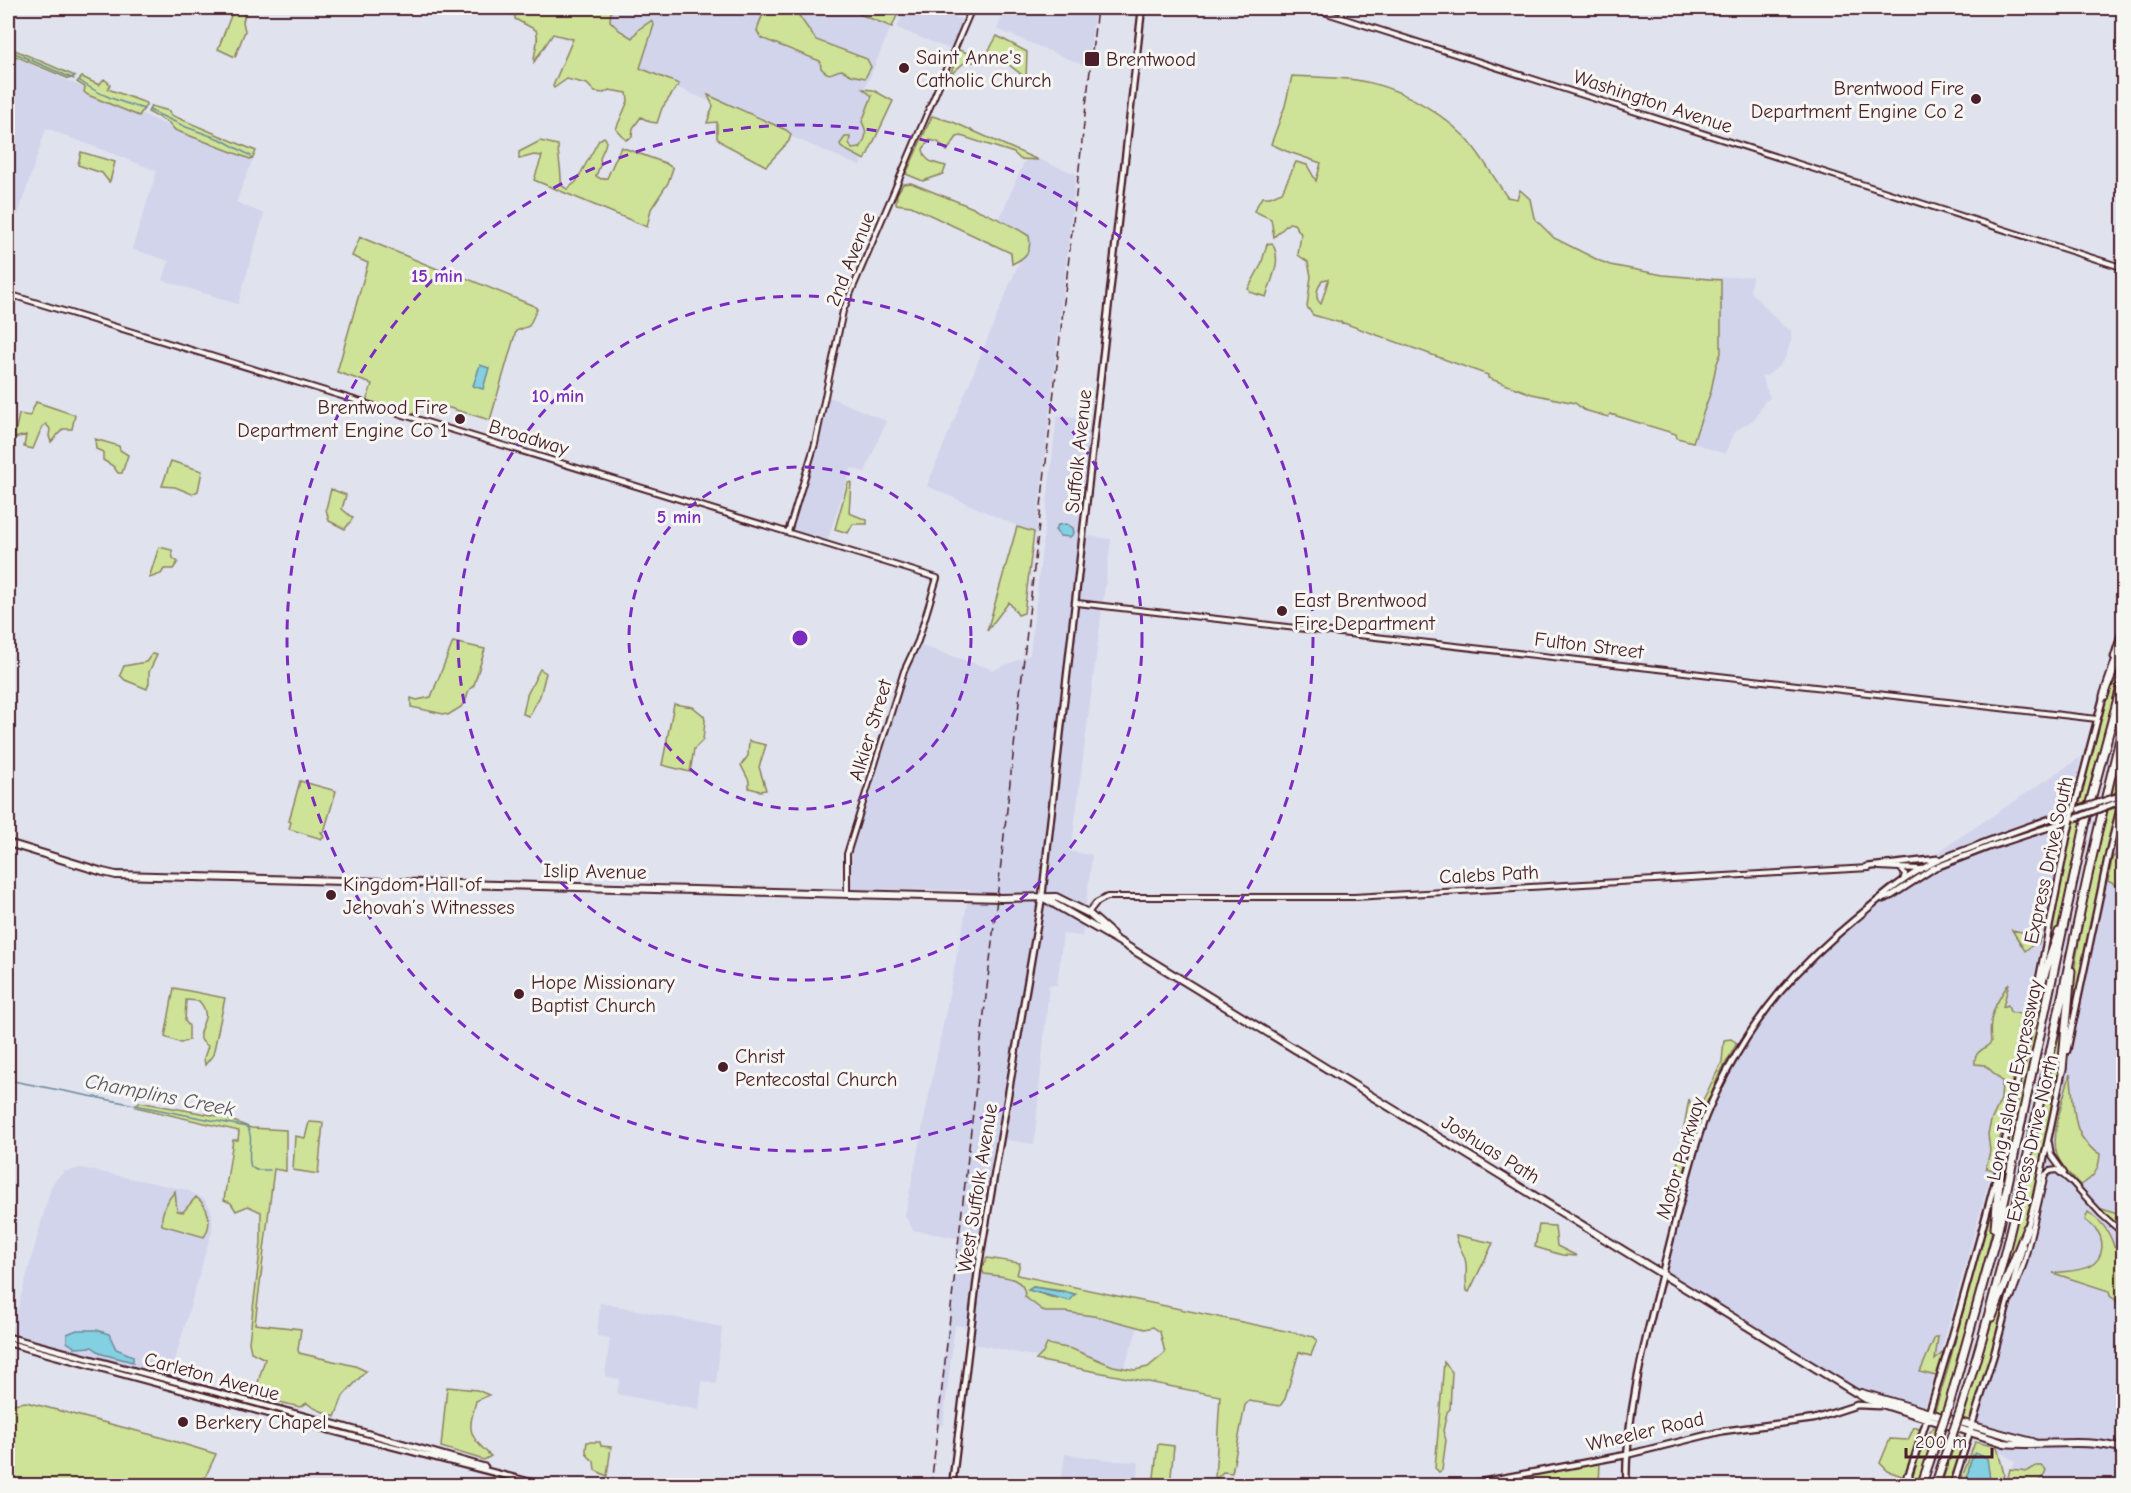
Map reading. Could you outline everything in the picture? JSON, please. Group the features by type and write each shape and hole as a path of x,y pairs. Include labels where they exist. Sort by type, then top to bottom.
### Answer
{"highway":[{"path":"2103,696 2124,638"},
{"name":"Long Island Expressway","path":"1922,1485 1948,1405 1993,1249 2089,807 2124,676"},
{"name":"Long Island Expressway","path":"1935,1485 1984,1332 2012,1222 2082,902 2124,724"},
{"path":"2062,1070 2069,981 2082,902"},
{"path":"2036,998 2066,916"},
{"path":"1993,1249 2000,1169 2005,1145"},
{"path":"1984,1332 1992,1318 2027,1228"},
{"path":"1906,1485 1908,1476"}],"main road":[{"name":"Suffolk Avenue","path":"1042,897 1077,603 1142,8"},
{"name":"Express Drive South","path":"1908,1476 1959,1318 2005,1145 2068,832 2074,819 2097,718 2124,625"},
{"name":"Motor Parkway","path":"1626,1485 1630,1410 1662,1274 1703,1122 1723,1079 1766,1008 1799,968 1827,942 1888,892 1920,870 1942,859 2076,810 2122,797"},
{"name":"Motor Parkway","path":"1882,899 1891,896 1928,871 1989,847 2074,819 2122,797"},
{"name":"Express Drive North","path":"1953,1485 2008,1305 2036,1197 2122,797"},
{"path":"2059,824 2068,832"},
{"name":"Islip Avenue","path":"8,843 95,870 116,874 847,894 1042,897"},
{"path":"1866,867 1942,859"},
{"name":"Joshuas Path","path":"1042,897 1059,898 1088,913 1120,942"},
{"name":"Joshuas Path","path":"1042,897 1120,942 1866,1399 1887,1407"},
{"name":"West Suffolk Avenue","path":"952,1485 978,1270 1042,897"},
{"path":"1074,914 1088,913"},
{"name":"Carleton Avenue","path":"8,1337 338,1425 512,1476"},
{"name":"Carleton Avenue","path":"8,1343 336,1432 546,1485"},
{"name":"Joshuas Path","path":"1844,1385 1861,1393 1911,1407"},
{"path":"1855,1392 1856,1402"},
{"name":"Wheeler Road","path":"1459,1485 1626,1455 1723,1431 1814,1419 1866,1399 1911,1407 1970,1433 2004,1443 2023,1445 2085,1442 2124,1449"},
{"name":"Wheeler Road","path":"1838,1410 1868,1404 1887,1407 2038,1443"}],"street":[{"name":"2nd Avenue","path":"788,532 815,444 843,310 972,8"},
{"name":"Washington Avenue","path":"1311,8 2124,268"},
{"name":"Broadway","path":"8,294 938,578"},
{"name":"Alkier Street","path":"847,894 847,854 904,671 918,641 938,578"},
{"name":"Fulton Street","path":"1077,603 2097,718"},
{"name":"Calebs Path","path":"1088,913 1096,903 1107,897 1354,897 1866,867 1898,867 1928,871"},
{"path":"1898,867 1905,874 1902,883"},
{"path":"2049,1133 2050,1153 2070,1181"},
{"path":"2008,1305 2024,1263 2045,1175 2050,1171 2057,1170 2070,1181 2124,1234"}],"shaded area":[{"path":"492,8 899,8 865,88 890,99 860,166"},
{"path":"906,8 933,8 962,20 952,50 897,28"},
{"path":"1006,8 1095,8 1088,67 997,29"},
{"path":"8,54 171,127 253,159 236,202 264,214 238,304 163,280 169,261 132,249 157,171 46,128 18,215 8,212"},
{"path":"1027,155 1076,174 1036,534 927,486 1029,238 997,225"},
{"path":"1752,276 1750,291 1784,327 1791,330 1791,341 1785,358 1779,366 1766,376 1761,375 1770,398 1765,401 1756,418 1733,433 1725,454 1694,443 1722,350 1716,278"},
{"path":"829,397 886,421 865,472 851,468 827,542 792,529 818,447"},
{"path":"1057,416 1100,420 1086,536 1111,539 1071,852 1092,855 1082,936 1063,934 1057,985 1049,985 1034,1144 995,1138 974,1267 1032,1279 1140,1321 1122,1374 975,1344 976,1328 955,1325 943,1425 936,1424 958,1238 913,1230 905,1215 970,890 846,889 853,848 907,672 919,645 994,670 1030,655"},
{"path":"2081,757 1991,1173 1925,1407 1862,1393 1662,1273 1703,1122 1745,1039 1792,975 1824,942 1911,870"},
{"path":"2123,809 2123,1485 2006,1485 2015,1461 1970,1435 2011,1310 2047,1164"},
{"path":"81,1168 187,1190 205,1200 212,1212 212,1230 169,1380 10,1337 51,1187 64,1172"},
{"path":"600,1303 722,1327 716,1384 702,1381 699,1410 617,1394 620,1379 605,1376 610,1338 597,1336"},
{"path":"1065,1454 1139,1462 1137,1485 1061,1485"}],"green space":[{"path":"234,8 246,8 243,22 245,31 235,57 218,49"},
{"path":"519,8 608,8 611,10 610,21 632,38 639,29 651,21 654,25 640,68 679,84 662,108 657,123 641,117 633,128 632,137 626,140 616,129 628,101 627,93 609,90 604,93 595,92 587,84 567,79 554,88 573,39 553,34 534,62 536,30 515,19 515,11"},
{"path":"769,8 783,8 797,13 816,40 867,59 871,67 865,78 842,70 827,73 821,68 820,61 761,38 757,31 763,15"},
{"path":"849,8 900,8 892,27 849,10"},
{"path":"997,36 1027,52 1026,78 1003,57 990,58 983,62 965,62 950,75 959,50 980,57 988,52"},
{"path":"8,47 75,76 69,79 8,53"},
{"path":"1292,76 1356,80 1386,87 1415,100 1454,126 1482,158 1507,197 1517,199 1520,190 1530,199 1534,218 1554,238 1610,265 1663,275 1721,280 1721,353 1711,391 1693,442 1677,438 1676,434 1610,414 1608,417 1584,410 1575,403 1532,394 1488,378 1488,375 1341,322 1313,315 1307,307 1311,276 1308,262 1298,255 1301,234 1294,224 1289,223 1274,237 1271,219 1254,211 1262,197 1270,197 1282,192 1296,162 1307,165 1316,181 1321,163 1271,144 1285,106","holes":["1328,279 1321,304 1317,298 1318,289 1322,280"]},
{"path":"82,77 99,85 104,79 110,84 108,89 146,103 146,105 139,116 88,95 84,92 85,87 77,82"},
{"path":"863,89 873,90 893,101 865,160 842,148 840,144 845,137 850,137 849,143 852,149 860,148 864,142 866,133 862,122 872,96"},
{"path":"708,95 786,130 791,134 789,141 766,166 724,144 717,138 717,122 707,123 713,106"},
{"path":"151,106 169,111 171,115 256,151 253,158 250,159 175,130 169,123 148,112"},
{"path":"932,116 953,122 1038,160 1020,159 1014,153 961,136 957,137 947,151 938,142 930,140 923,149 928,160 946,166 943,174 923,181 906,174"},
{"path":"604,137 606,144 596,176 601,179 607,178 621,147 673,168 668,183 651,209 647,227 534,180 542,156 534,155 519,159 519,152 540,141 558,145 561,185 567,189 576,182 599,140"},
{"path":"81,152 115,162 109,182 102,173 78,165"},
{"path":"911,183 987,214 1029,236 1026,254 1012,264 1011,253 911,206 896,204 897,194 903,184"},
{"path":"360,237 447,273 451,272 537,309 529,326 516,331 490,420 419,399 413,416 366,402 372,384 337,372 368,263 352,256"},
{"path":"1272,243 1276,263 1266,297 1250,292 1248,289 1261,265 1267,244"},
{"path":"36,402 75,415 72,429 63,429 51,442 50,429 46,424 42,427 33,449 24,447 26,435 14,438 19,414 30,416"},
{"path":"95,439 119,446 120,450 128,455 122,473 118,473 113,466 103,460 103,452 96,449"},
{"path":"171,461 202,471 198,491 192,494 175,487 162,486"},
{"path":"851,482 849,513 867,520 867,524 853,524 848,533 835,529 848,483"},
{"path":"331,489 346,495 342,509 353,518 345,529 329,521 326,509"},
{"path":"1017,527 1034,532 1024,613 1018,615 1009,602 987,631"},
{"path":"159,547 172,550 173,558 178,562 173,569 164,569 161,574 149,578"},
{"path":"2123,641 2123,664 2085,803 2079,806 2089,755"},
{"path":"453,642 485,649 474,685 469,690 466,700 461,707 448,715 411,707 411,698 417,700 431,697"},
{"path":"152,654 157,655 149,672 147,689 125,680 120,675 124,666 146,662"},
{"path":"540,669 546,673 540,696 529,716 523,714 527,695"},
{"path":"674,704 693,707 704,716 703,740 694,749 690,772 662,765"},
{"path":"749,741 766,745 759,767 766,790 749,788 749,781 741,765 748,756"},
{"path":"2123,742 2123,779 2120,790 2112,794"},
{"path":"300,781 336,791 324,832 321,832 324,837 322,839 289,829"},
{"path":"2115,808 2067,1036 2077,951 2088,894 2108,810"},
{"path":"2123,815 2124,850 2115,846"},
{"path":"2081,820 2067,895 2044,967 2073,823"},
{"path":"2124,854 2123,889 2108,881 2112,859 2114,856"},
{"path":"2012,930 2041,936 2038,944 2035,943 2025,951"},
{"path":"2053,959 2000,1205 2003,1163 2041,990"},
{"path":"2009,983 2003,1007 2008,1005 2010,1012 2020,1014 2028,1012 1993,1170 1986,1168 1990,1151 1988,1134 2001,1099 2002,1081 1985,1065 1975,1064 1975,1060 1978,1053 1991,1042 1992,1017"},
{"path":"174,988 225,998 213,1055 205,1065 204,1058 208,1046 202,1041 200,1031 205,1013 199,1001 186,1000 185,1021 189,1026 189,1040 181,1043 165,1037"},
{"path":"2066,993 2066,1011 2048,1133 2025,1223 2004,1281 2002,1281 2029,1170"},
{"path":"1731,1039 1737,1043 1707,1102 1675,1200 1673,1199 1676,1181 1671,1179 1676,1172 1689,1099 1691,1105 1700,1106 1722,1062 1724,1040"},
{"path":"2070,1074 2078,1129 2090,1147 2100,1154 2095,1173 2080,1185 2061,1164 2055,1147 2059,1114"},
{"path":"139,1102 223,1117 251,1128 286,1130 286,1171 274,1169 255,1324 301,1329 299,1353 355,1366 366,1371 343,1396 335,1417 307,1403 300,1407 254,1396 265,1359 251,1352 249,1342 261,1243 261,1212 248,1206 236,1211 231,1203 224,1200 233,1140 238,1140 239,1131 136,1107"},
{"path":"309,1122 323,1123 318,1174 293,1170 295,1136 305,1138"},
{"path":"1996,1187 1993,1226 1943,1413 1935,1410"},
{"path":"175,1191 177,1211 183,1212 196,1197 207,1210 209,1221 204,1237 162,1225 165,1207"},
{"path":"2102,1209 2123,1216 2123,1231 2104,1214"},
{"path":"2088,1212 2104,1226 2114,1246 2119,1249 2123,1247 2123,1305 2110,1296 2109,1291 2053,1273 2085,1268 2096,1261 2100,1255 2101,1238 2095,1228 2085,1220"},
{"path":"1539,1225 1555,1226 1557,1246 1577,1256 1562,1255 1535,1247"},
{"path":"1456,1235 1493,1243 1469,1292 1466,1288 1465,1260"},
{"path":"987,1258 1020,1263 1017,1275 1314,1337 1317,1340 1311,1355 1299,1352 1285,1399 1280,1406 1249,1401 1245,1405 1232,1473 1223,1472 1215,1480 1220,1396 1036,1360 1043,1353 1047,1344 1072,1349 1113,1366 1135,1370 1148,1367 1165,1353 1160,1332 1153,1327 1145,1329 1100,1317 1065,1312 1045,1312 1025,1297 1024,1290 1017,1281 984,1274 982,1269","holes":["1033,1287 1075,1294 1057,1299 1029,1290"]},
{"path":"2017,1261 1972,1421 1961,1419 1992,1322"},
{"path":"1935,1337 1938,1337 1935,1360 1945,1350 1936,1376 1920,1372"},
{"path":"1444,1362 1452,1372 1450,1409 1447,1412 1443,1431 1446,1440 1442,1470 1439,1472 1435,1468"},
{"path":"447,1387 477,1390 489,1395 476,1401 471,1426 477,1442 491,1456 484,1460 441,1447"},
{"path":"26,1402 216,1454 204,1480 209,1485 8,1485 8,1427 13,1404"},
{"path":"1914,1427 1921,1430 1901,1485 1902,1476 1888,1471 1880,1463 1890,1439 1908,1440"},
{"path":"1934,1427 1937,1429 1918,1485 1910,1486 1924,1440"},
{"path":"1958,1435 1961,1439 1962,1450 1948,1485 1941,1485"},
{"path":"587,1442 600,1442 601,1446 611,1447 607,1476 595,1470 594,1461 586,1453"},
{"path":"1975,1442 1997,1447 2004,1474 2001,1485 1989,1485 1989,1472 1973,1455 1966,1484 1968,1485 1959,1486"},
{"path":"1158,1444 1174,1446 1170,1485 1153,1485"},
{"path":"1600,1463 1599,1485 1483,1485"},
{"path":"2036,1466 2043,1466 2046,1470 2043,1477 2034,1485 2006,1485 2010,1469 2028,1471"}],"water":[{"path":"480,365 489,368 483,389 473,386"},
{"path":"1067,524 1073,528 1074,533 1070,537 1060,536 1055,530 1058,525"},
{"path":"1033,1287 1075,1294 1070,1301 1028,1290"},
{"path":"77,1330 97,1330 109,1334 116,1349 133,1356 133,1362 102,1354 92,1347 76,1348 67,1342 67,1334"},
{"path":"1975,1453 1987,1458 1989,1485 1966,1484 1970,1463"}],"waterway":[{"path":"8,50 74,79"},
{"path":"79,80 102,94 144,109"},
{"path":"149,110 222,140 251,156"},
{"name":"Champlins Creek","path":"8,1080 247,1127 250,1136 251,1167 256,1170 270,1170"}],"railway":[{"path":"931,1486 1097,8"}],"place":[{"name":"Brentwood","path":"1092,59"},
{"name":"Saint Anne's Catholic Church","path":"904,68"},
{"name":"Brentwood Fire Department Engine Co 2","path":"1976,99"},
{"name":"Brentwood Fire Department Engine Co 1","path":"460,419"},
{"name":"East Brentwood Fire Department","path":"1282,611"},
{"name":"Kingdom Hall of Jehovah’s Witnesses","path":"331,895"},
{"name":"Hope Missionary Baptist Church","path":"519,994"},
{"name":"Christ Pentecostal Church","path":"723,1067"},
{"name":"Berkery Chapel","path":"183,1422"}]}
